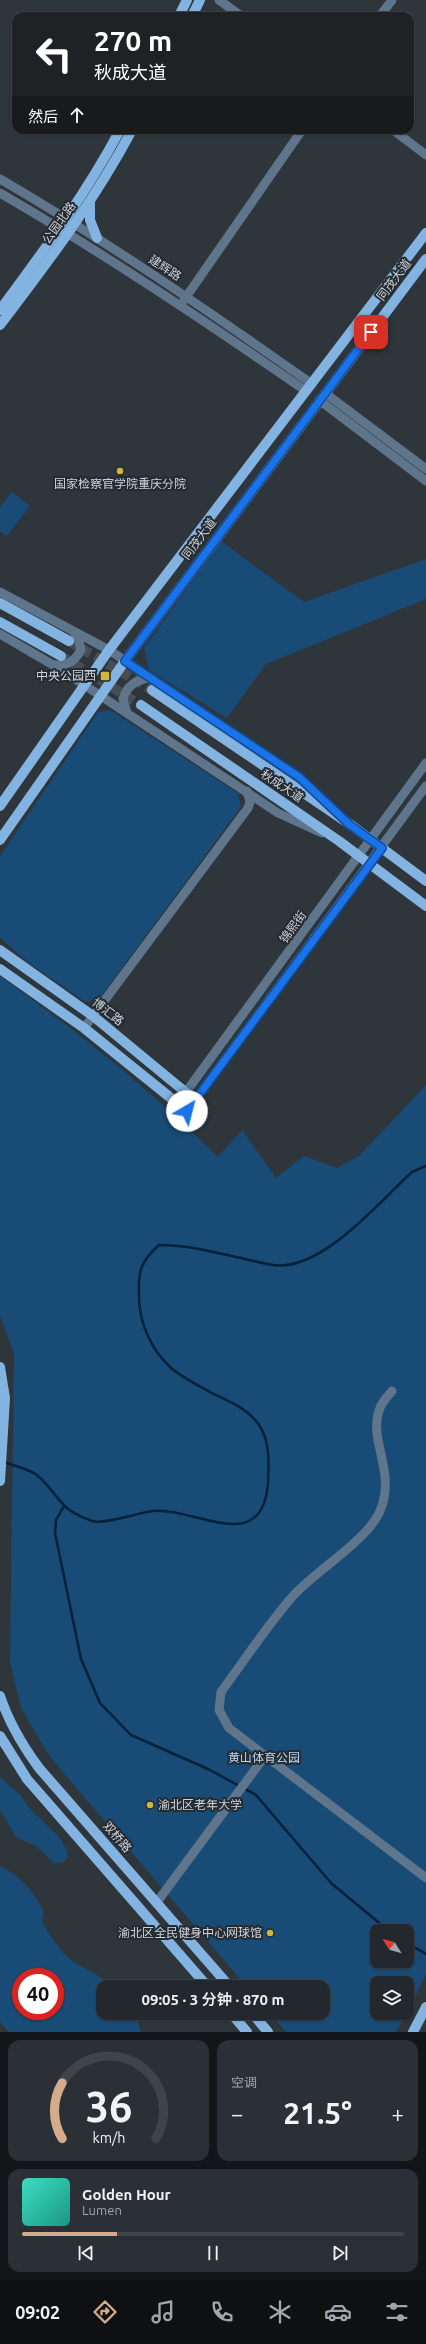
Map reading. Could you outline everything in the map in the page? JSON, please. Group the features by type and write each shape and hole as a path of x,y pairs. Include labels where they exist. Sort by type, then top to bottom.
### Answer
{"main road":[{"path":"181,12 187,0"},
{"path":"194,12 200,0"},
{"name":"公园北路","path":"0,325 65,231 67,218 118,134"},
{"name":"公园北路","path":"0,310 65,231 76,224 130,134"},
{"path":"90,201 90,220 97,238"},
{"name":"同茂大道","path":"0,806 109,650 426,233"},
{"name":"同茂大道","path":"0,840 100,695 426,259"},
{"path":"0,603 71,636"},
{"path":"0,622 61,656"},
{"name":"秋成大道","path":"152,690 350,825 426,881"},
{"name":"秋成大道","path":"141,705 339,841 426,906"},
{"name":"博汇路","path":"0,950 93,1016 195,1100"},
{"path":"0,969 84,1028 187,1111"},
{"path":"0,1368 6,1398 0,1481"},
{"name":"双桥路","path":"0,1696 8,1718 21,1743 39,1768 224,1980"},
{"path":"0,1736 27,1779 202,1980"},
{"path":"413,2032 426,2007"},
{"path":"237,2020 247,2032"},
{"path":"258,2020 268,2032"}],"street":[{"path":"219,0 236,12"},
{"path":"383,12 392,0"},
{"path":"181,305 299,134"},
{"path":"398,134 426,155"},
{"name":"建辉路","path":"0,179 67,218 187,297 309,387"},
{"name":"建辉路","path":"0,193 65,231 309,387"},
{"path":"322,397 426,469"},
{"path":"322,397 426,480"},
{"path":"0,592 79,641 81,650 76,660 66,665 54,665"},
{"path":"0,634 54,665 278,813 339,841"},
{"path":"71,636 109,650 299,777 350,825"},
{"path":"127,713 123,699 129,686 144,678 151,678"},
{"name":"锦熙街","path":"178,1103 371,841 426,763"},
{"name":"锦熙街","path":"187,1111 382,848 426,786"},
{"path":"84,1028 248,808 250,802 246,791"},
{"path":"392,1391 380,1407 376,1425 387,1477 386,1495 380,1512 369,1529 292,1597 221,1692 219,1710 229,1728 426,1878"},
{"path":"157,1902 265,1756"}],"green space":[{"path":"12,492 30,506 7,536 0,531 0,507"},
{"path":"221,541 304,602 426,559 426,599 266,664 227,718 149,670 144,648"},
{"path":"110,710 238,793 241,807 99,999 86,1002 33,966 0,938 0,856 98,712"},
{"name":"黄山体育公园","path":"0,976 86,1040 140,1084 218,1157 242,1130 276,1178 304,1156 337,1168 359,1156 426,1085 426,1974 414,1999 414,1976 370,1976 370,2020 403,2020 396,2032 286,2032 275,2020 330,2020 330,1980 241,1980 50,1757 21,1708 10,1662 14,1353 0,1316"},
{"path":"0,1777 21,1796 30,1809 59,1837 67,1850 68,1857 62,1863 54,1863 36,1846 16,1837 0,1810"},
{"path":"0,1866 14,1874 32,1892 44,1913 42,1921 63,1952 69,1958 104,1980 96,1980 96,2020 136,2020 141,2032 9,2032 0,2022"}],"waterway":[{"path":"4,1462 38,1476 45,1482 65,1507 92,1521 98,1522 113,1520 153,1511 188,1515 225,1524 241,1524 254,1518 263,1505 268,1482 268,1452 263,1431 255,1419 244,1410 178,1374 157,1352 147,1334 141,1316 139,1280 144,1262 159,1245 202,1249 273,1265 291,1264 310,1258 329,1247 348,1233 412,1172 426,1166"},
{"path":"64,1506 56,1520 55,1533 81,1659 100,1703 131,1735 208,1769 256,1795 331,1883 381,1924"},
{"path":"414,1947 426,1954"}],"tunnel":[{"path":"69,641 152,690"},
{"path":"61,656 141,705"}],"place":[{"name":"国家检察官学院重庆分院","path":"120,471"},
{"name":"中央公园西","path":"105,676"},
{"name":"渝北区老年大学","path":"150,1805"},
{"name":"渝北区全民健身中心网球馆","path":"270,1933"}],"route":[{"path":"187,1111 382,848 350,825 299,777 125,661 371,332"}]}
